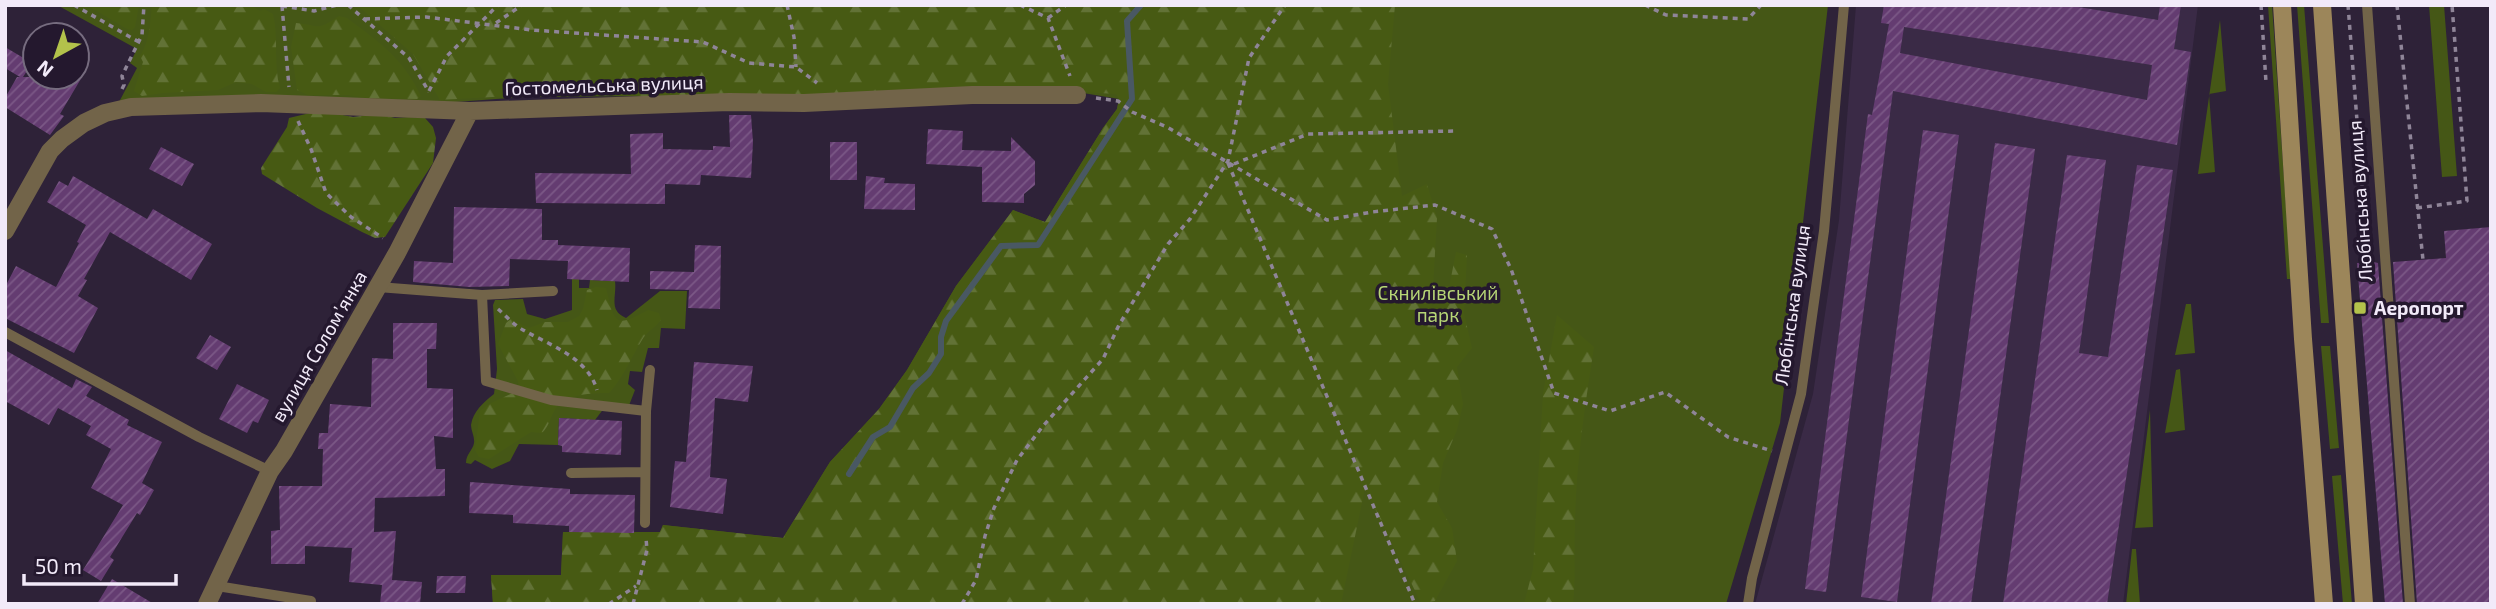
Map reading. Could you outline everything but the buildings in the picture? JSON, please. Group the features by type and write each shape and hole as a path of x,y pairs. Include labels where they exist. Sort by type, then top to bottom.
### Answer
{"street":[{"path":"2282,5 2303,339 2324,604"},
{"name":"Любінська вулиця","path":"2322,5 2364,604"},
{"name":"Гостомельська вулиця","path":"5,231 50,151 62,139 84,123 131,107 290,104 470,110 729,102 804,103 972,95 1077,95"},
{"name":"вулиця Соломʼянка","path":"207,604 270,471 378,287 470,110"}],"lane":[{"name":"Любінська вулиця","path":"1748,604 1752,578 1801,394 1824,231 1844,5"},
{"name":"Любінська вулиця","path":"2367,5 2410,604"},
{"path":"378,287 482,295 553,291"},
{"path":"482,295 486,381 551,400 646,411"},
{"path":"5,332 199,437 270,471"},
{"path":"645,523 646,411 650,370"},
{"path":"571,472 645,472"},
{"path":"217,586 311,601"}],"path":[{"path":"74,5 139,42"},
{"path":"111,112 124,85 122,76 142,35 144,5"},
{"path":"337,5 314,11 281,6 290,104 311,149 326,193 351,217 399,248"},
{"path":"348,5 409,58 437,109"},
{"path":"429,91 447,56 498,5"},
{"path":"494,24 522,5"},
{"path":"788,5 796,67"},
{"path":"1020,5 1048,18 1077,95"},
{"path":"1048,18 1066,5"},
{"path":"962,604 976,580 991,517 1004,483 1017,460 1030,441 1102,359 1119,325 1168,244 1190,219 1228,161 1249,58 1285,5"},
{"path":"1645,5 1666,15 1748,19 1761,5"},
{"path":"2348,5 2368,262"},
{"path":"2397,5 2423,260"},
{"path":"2417,208 2467,201 2452,5"},
{"path":"365,19 426,17 532,30 703,42 749,63 796,67 819,83"},
{"path":"1118,101 1132,112 1167,127 1234,164 1327,220 1435,205 1493,229 1511,269 1554,393 1610,411 1665,392 1728,437 1785,455"},
{"path":"1234,164 1308,134 1456,131"},
{"path":"1228,161 1415,604"},
{"path":"482,295 520,329 554,345 594,377 599,396 608,407"},
{"path":"634,604 636,586 648,550 645,523"},
{"path":"609,604 636,586"}],"shaded area":[{"path":"1856,5 2198,5 2123,604 1755,604 1813,394 1839,220"}],"green space":[{"name":"Скнилівський парк","path":"57,5 1828,5 1780,423 1726,604 493,604 491,575 561,575 563,532 660,532 663,525 783,538 830,462 879,409 907,370 956,286 1013,210 1045,222 1117,109 1119,99 1083,93 523,97 428,104 119,102 137,68 130,63 137,49 91,24 91,21"},
{"path":"87,5 139,5 135,27 132,30 127,29"},
{"path":"152,5 250,5 273,14 280,88 276,92 266,92 252,84 236,82 218,90 142,96 134,91 143,62 140,56 148,38"},
{"path":"357,5 1395,5 1388,84 1402,196 1427,184 1437,218 1432,306 1448,293 1456,252 1467,255 1464,314 1472,348 1457,367 1463,404 1457,430 1443,463 1437,502 1452,528 1457,561 1435,601 1421,603 1365,488 1341,604 493,604 491,575 561,575 563,532 660,532 663,525 783,538 830,462 879,409 907,370 956,286 1013,210 1045,222 1117,109 1119,99 1116,94 1083,92 797,97 525,95 440,100 413,54"},
{"path":"2268,5 2272,5 2291,279 2287,279"},
{"path":"2297,5 2304,5 2329,323 2321,323"},
{"path":"2429,5 2444,5 2457,176 2442,177"},
{"path":"339,16 347,18 389,52 406,71 421,96 417,99 367,98 308,95 297,90 291,47 296,23 321,26"},
{"path":"2220,20 2226,91 2209,94"},
{"path":"2209,96 2215,172 2198,174"},
{"path":"310,113 353,117 379,114 395,118 425,118 433,127 436,138 433,163 385,237 375,238 362,232 262,174 261,168 287,127 289,118"},
{"path":"572,279 579,279 579,288 589,288 590,280 615,281 615,307 620,315 626,318 660,291 687,291 685,329 661,328 659,348 648,348 642,372 630,371 628,384 635,390 628,408 608,403 595,420 559,418 558,445 519,444 510,461 492,469 475,460 471,464 466,463 474,443 471,427 474,415 494,394 497,369 493,305 495,300 523,299 527,314 545,319 572,310"},
{"path":"606,288 612,310 618,320 629,319 648,310 659,313 661,320 644,337 609,393 580,395 566,400 556,408 542,433 531,432 489,459 479,457 475,450 480,411 519,390 518,381 498,344 506,323 511,319 529,328 545,322 568,322 579,316 587,290"},
{"path":"2186,304 2191,304 2195,353 2175,355"},
{"path":"1557,315 1594,347 1577,479 1573,604 1524,604 1533,569 1543,393"},
{"path":"2321,346 2330,346 2339,448 2330,449"},
{"path":"2180,369 2185,430 2165,433 2176,370"},
{"path":"2150,410 2153,527 2135,528"},
{"path":"2341,475 2352,604 2343,604 2332,476"},
{"path":"2132,549 2136,549 2140,604 2126,604"}],"waterway":[{"path":"849,474 873,437 890,427 913,388 929,373 941,354 941,337 946,321 1001,246 1038,245 1132,99 1127,21 1141,5"}],"place":[{"name":"Аеропорт","path":"2360,308"}]}
